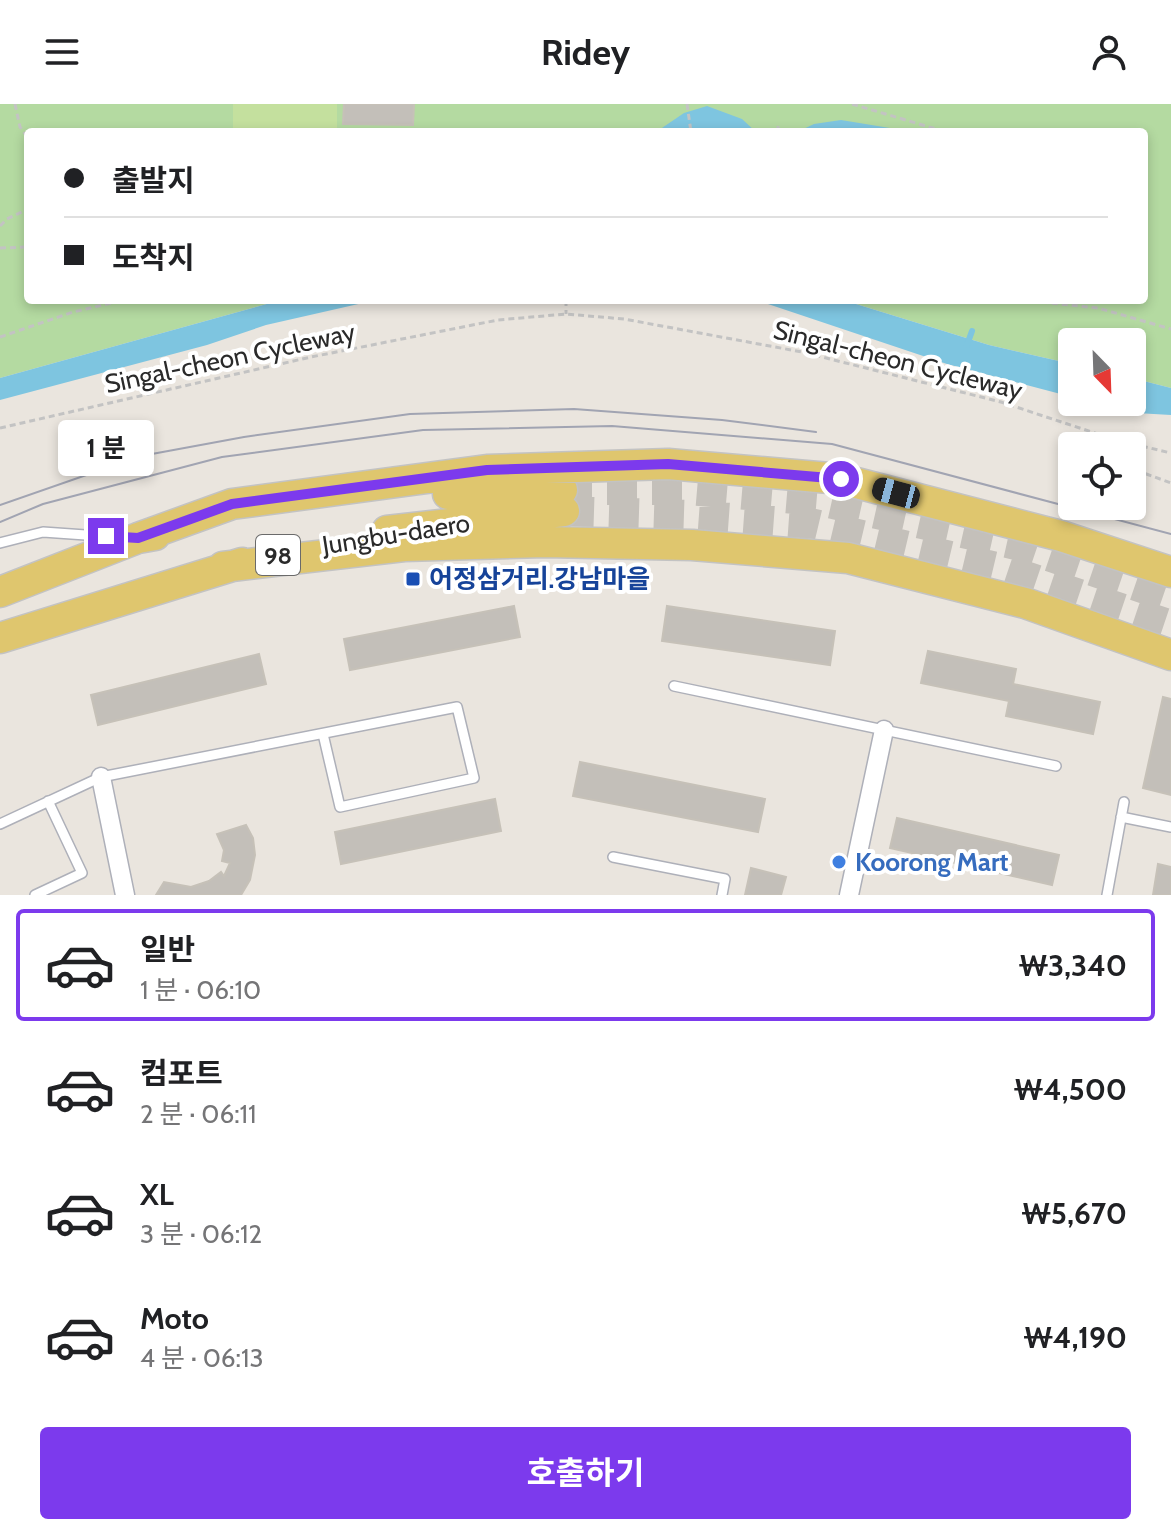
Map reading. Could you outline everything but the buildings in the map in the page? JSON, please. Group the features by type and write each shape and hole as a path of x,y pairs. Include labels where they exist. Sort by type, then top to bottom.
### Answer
{"main road":[{"path":"138,538 247,501 487,470 668,464 841,479 1061,536 1171,572"},
{"name":"Jungbu-daero","path":"0,592 138,538 221,522 464,492 563,500 403,527 223,567 0,638"},
{"path":"223,567 404,546 545,542 692,545 848,558 1025,603 1171,655"},
{"path":"0,644 41,625"}],"street":[{"path":"853,894 884,730"},
{"path":"101,777 125,895"}],"lane":[{"path":"0,543 43,532 138,538"},
{"path":"674,686 1056,766"},
{"path":"0,824 101,777 457,707 474,778 340,807 323,734"},
{"path":"35,895 82,873 48,801"},
{"path":"1107,895 1124,802"},
{"path":"1121,817 1171,827"},
{"path":"613,857 725,879 722,895"}],"path":[{"path":"15,104 24,132"},
{"path":"687,104 690,128"},
{"path":"852,104 933,128"},
{"path":"778,128 779,123"},
{"path":"0,226 24,211"},
{"path":"0,248 24,247"},
{"path":"0,337 107,304"},
{"path":"566,304 566,314"},
{"path":"1060,304 1098,308 1171,329"},
{"name":"Singal-cheon Cycleway","path":"0,428 311,357 498,320 566,314 624,319 802,352 1001,402 1092,432"},
{"name":"Singal-cheon Cycleway","path":"1146,447 1171,453"},
{"path":"1146,474 1171,483"}],"green space":[{"path":"0,104 1171,104 1171,388 1146,382 1146,328 1058,328 1058,361 989,345 856,304 1148,304 1148,128 24,128 24,304 267,304 0,378"},
{"path":"233,104 337,104 337,128 233,128"}],"water":[{"path":"707,106 742,119 752,128 662,128 684,113"},
{"path":"841,120 890,128 806,128"},
{"path":"267,304 358,304 266,325 207,345 0,400 0,378"},
{"path":"768,304 856,304 989,345 1058,361 1058,393 947,364"},
{"path":"1146,382 1171,388 1171,415 1146,414"}],"waterway":[{"path":"967,345 972,331"}],"tunnel":[{"path":"562,490 688,490 819,501 1016,545 1171,598"},
{"path":"564,511 691,515 815,524 1005,569 1171,625"}],"tram line":[{"path":"0,505 141,456 244,437 410,414 574,409 722,420 816,432"},
{"path":"0,522 43,504 222,457 423,430 612,426 832,444 1171,534"}],"place":[{"name":"어정삼거리.강남마을","path":"413,579"},
{"name":"Koorong Mart","path":"839,862"}],"route":[{"path":"106,536 138,538 232,504 487,470 668,464 841,479"}]}
